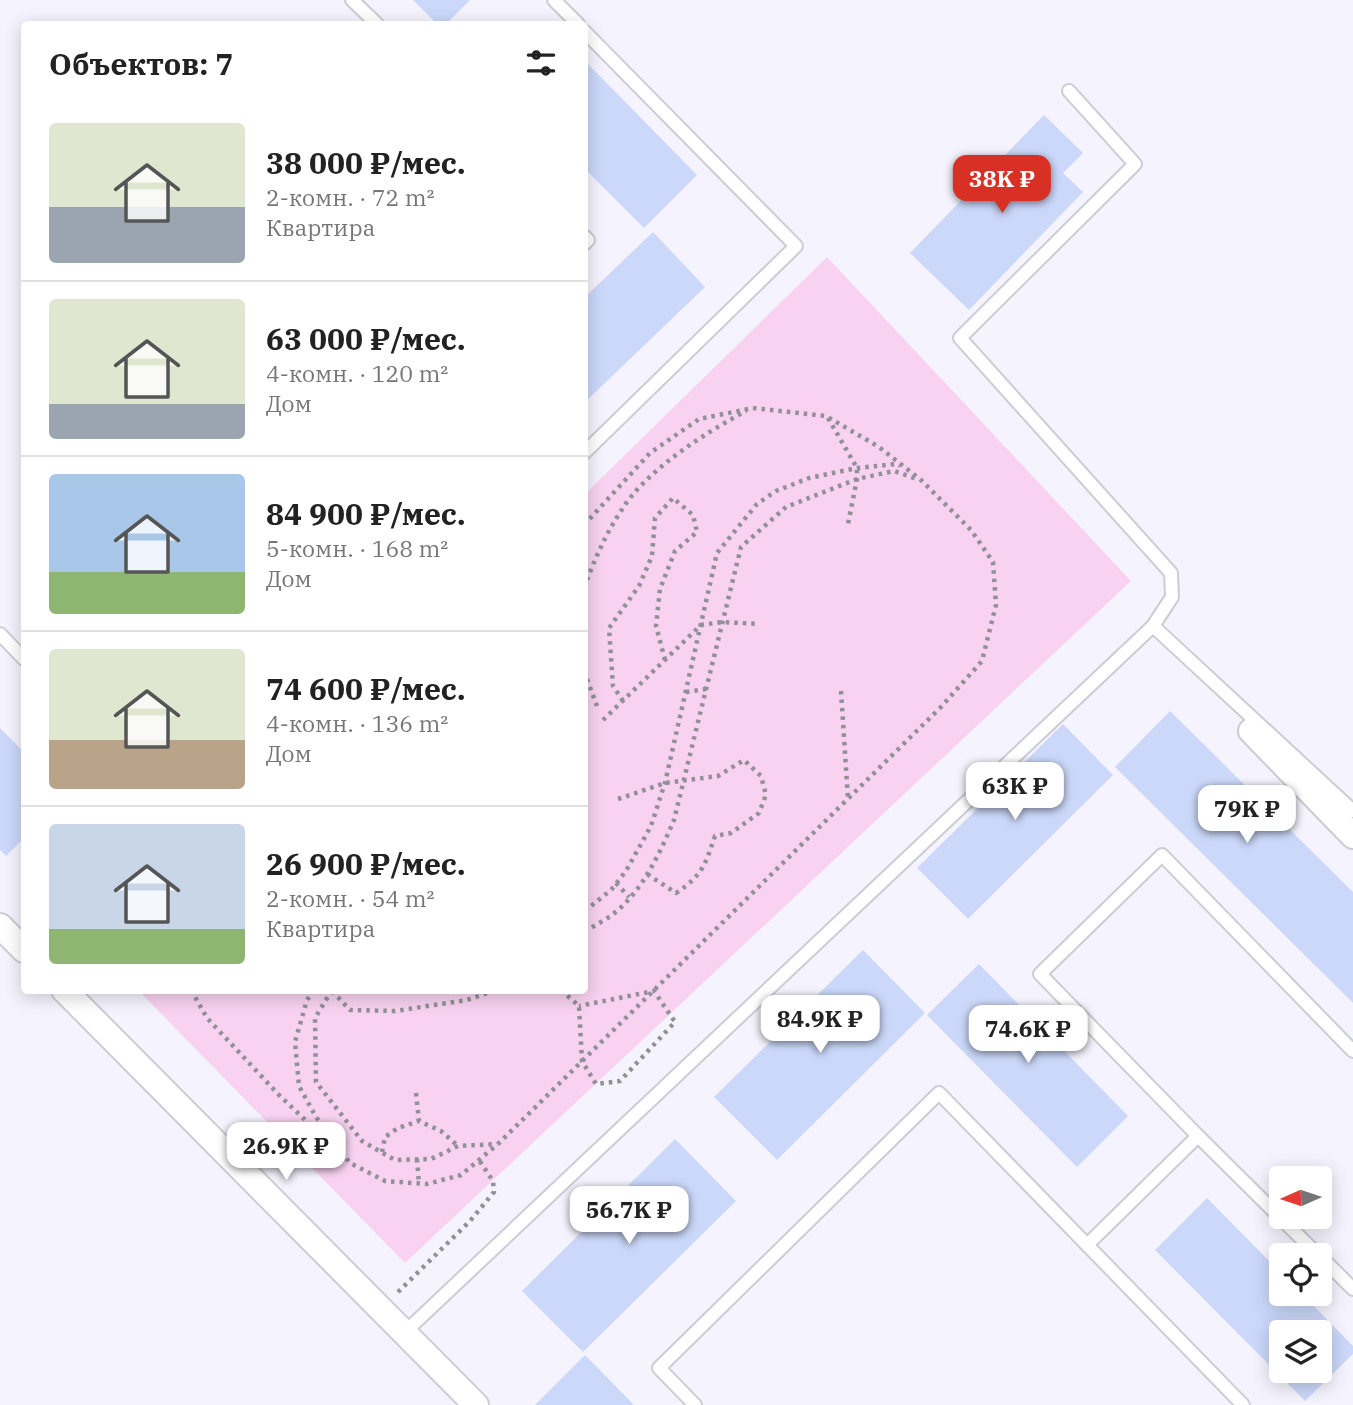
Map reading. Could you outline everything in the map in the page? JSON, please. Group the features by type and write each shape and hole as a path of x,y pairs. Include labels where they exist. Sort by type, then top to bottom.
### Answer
{"street":[{"path":"1251,731 1353,836"},
{"path":"0,926 21,947"},
{"path":"68,994 476,1405"}],"lane":[{"path":"352,0 374,21"},
{"path":"554,0 575,21"},
{"path":"588,35 796,246 588,449"},
{"path":"404,1333 1153,626 1172,597 1171,573 960,338 1135,164 1069,91"},
{"path":"1153,626 1353,811"},
{"path":"0,634 21,656"},
{"path":"1307,1243 1040,974 1162,855 1353,1051"},
{"path":"695,1405 659,1368 939,1093 1243,1405"},
{"path":"1087,1245 1198,1136"},
{"path":"1332,1268 1353,1289"}],"path":[{"path":"588,576 594,559 622,509 648,478 710,430 753,408"},
{"path":"193,994 207,1018 279,1095 350,1163 385,1181 427,1184 461,1175 498,1144 942,707 982,661 996,605 993,562 971,530 921,480 879,447 827,416 753,408 699,419 650,453 588,521"},
{"path":"827,416 857,468 848,524"},
{"path":"588,908 626,871 651,826 666,783 717,553 757,504 776,491 808,478 857,468 896,464 921,480"},
{"path":"588,929 614,913 639,887 660,853 674,820 741,547 786,507 857,479 894,471 921,480"},
{"path":"623,701 613,686 609,628 639,586 652,556 655,518 673,498 693,515 697,532 676,551 660,589 656,626 665,660"},
{"path":"603,720 701,625 722,622 759,624"},
{"path":"588,682 597,706"},
{"path":"687,692 706,689"},
{"path":"841,691 848,799"},
{"path":"618,799 666,783 718,776 744,760 761,776 766,794 760,813 731,833 715,836 705,866 692,882 676,893 647,874"},
{"path":"616,883 629,897"},
{"path":"579,1006 654,991"},
{"path":"566,994 579,1006 582,1061 596,1084 620,1081 675,1022 654,991"},
{"path":"311,994 295,1042 299,1086 316,1117 350,1163"},
{"path":"330,994 315,1018 316,1083 362,1141 395,1160 431,1158 458,1146 498,1144"},
{"path":"336,994 350,1010 395,1011 467,1000 484,994"},
{"path":"416,1093 419,1121"},
{"path":"382,1153 385,1137 398,1128 419,1121 441,1131 458,1146"},
{"path":"417,1159 419,1184"},
{"path":"381,1309 470,1221 494,1192 493,1181 479,1160"}],"shaded area":[{"path":"827,257 1131,581 405,1263 142,994 588,994 588,491"}],"building":[{"path":"413,0 470,0 449,21 434,21"},
{"path":"588,64 697,175 644,228 588,172"},
{"path":"1044,115 1083,153 1063,173 1083,192 969,310 910,253"},
{"path":"653,232 705,287 588,399 588,294"},
{"path":"1170,711 1353,892 1353,1003 1115,767"},
{"path":"1063,724 1113,775 968,919 917,868"},
{"path":"0,728 21,749 21,841 6,856 0,850"},
{"path":"863,950 925,1013 777,1160 714,1097"},
{"path":"979,964 1128,1116 1077,1167 927,1015"},
{"path":"675,1139 736,1201 583,1352 522,1291"},
{"path":"1207,1198 1269,1261 1269,1306 1314,1306 1327,1320 1269,1320 1269,1365 1155,1250"},
{"path":"1332,1325 1353,1346 1353,1354 1332,1375"},
{"path":"585,1355 634,1405 535,1405"},
{"path":"1287,1383 1323,1383 1305,1401"}]}
